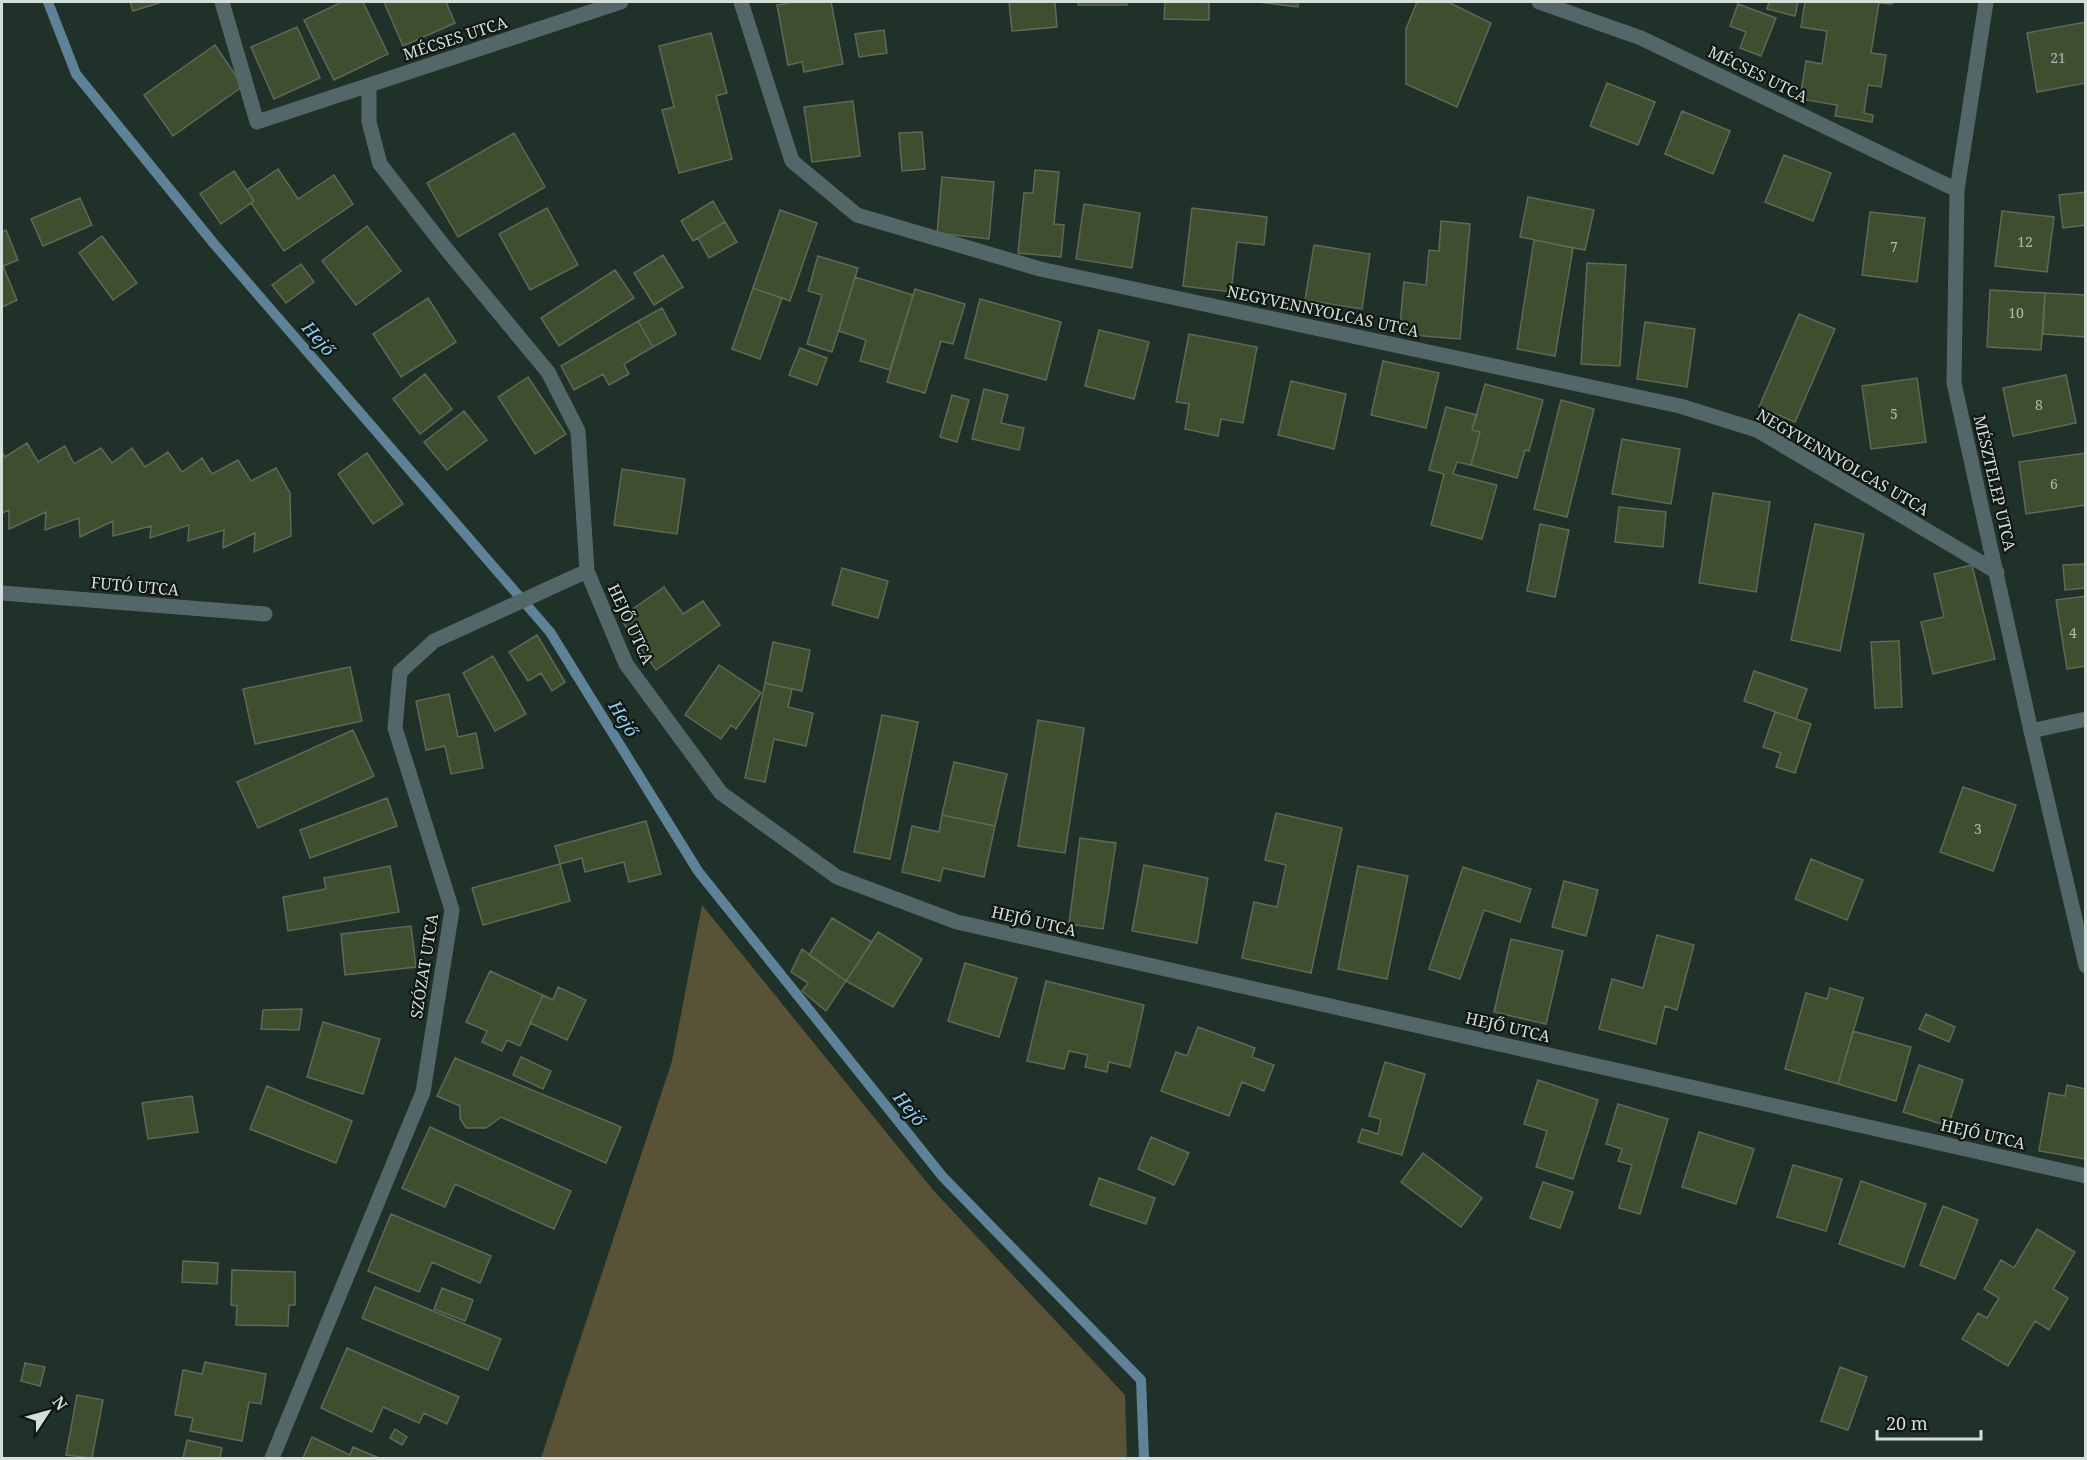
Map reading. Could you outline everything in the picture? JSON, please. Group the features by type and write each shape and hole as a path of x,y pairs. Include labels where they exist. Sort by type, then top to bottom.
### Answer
{"street":[{"name":"MÉCSES UTCA","path":"222,2 257,122 621,2"},
{"name":"NEGYVENNYOLCAS UTCA","path":"741,2 792,161 857,215 1040,269 1680,406 1757,430 1997,572"},
{"name":"MÉCSES UTCA","path":"1539,2 1641,38 1957,190"},
{"name":"MÉSZTELEP UTCA","path":"1986,2 1957,190 1954,383 2085,966"},
{"name":"HEJŐ UTCA","path":"369,85 369,122 380,164 447,250 548,372 578,431 587,571 626,664 721,793 837,877 957,922 2085,1176"},
{"name":"SZÓZAT UTCA","path":"272,1458 423,1092 452,910 394,728 400,672 434,641 587,571"},
{"name":"FUTÓ UTCA","path":"2,593 265,614"},
{"path":"2031,731 2085,719"}],"shaded area":[{"path":"702,905 933,1190 1125,1395 1127,1458 541,1458 672,1061"}],"building":[{"path":"130,2 162,2 133,11"},
{"path":"342,2 363,2 388,54 334,80 304,20"},
{"path":"384,2 446,2 455,23 403,46"},
{"path":"794,2 831,2 843,64 804,72 802,62 788,65 777,5"},
{"path":"1009,2 1055,2 1057,27 1012,31"},
{"path":"1078,2 1127,2 1127,5 1078,5"},
{"path":"1165,2 1209,2 1209,20 1164,19"},
{"path":"1257,2 1298,2 1298,7"},
{"path":"1417,2 1448,2 1491,23 1457,107 1406,84 1406,29"},
{"path":"1769,2 1798,2 1795,16 1767,9"},
{"path":"1805,2 1892,2 1892,4 1879,3 1871,53 1886,55 1881,87 1868,85 1864,113 1873,115 1872,122 1835,116 1837,105 1800,99 1806,61 1822,64 1827,31 1801,27"},
{"path":"1738,4 1776,18 1761,56 1740,48 1746,32 1730,26"},
{"path":"2086,22 2086,83 2037,92 2027,33"},
{"path":"297,27 320,78 274,99 251,47"},
{"path":"884,30 887,53 859,57 855,34"},
{"path":"711,33 727,93 716,96 732,159 679,173 662,110 674,107 659,46"},
{"path":"215,45 243,86 173,136 144,95"},
{"path":"1607,83 1655,102 1638,145 1590,126"},
{"path":"853,101 860,156 812,162 804,107"},
{"path":"1682,111 1730,131 1713,174 1665,154"},
{"path":"922,132 925,169 902,171 899,133"},
{"path":"514,133 545,187 458,237 427,183"},
{"path":"1784,155 1831,173 1813,221 1765,202"},
{"path":"278,169 298,199 334,175 353,204 284,251 251,203 254,201 247,190"},
{"path":"1035,170 1059,172 1054,224 1064,225 1061,257 1018,253 1024,193 1033,193"},
{"path":"234,171 254,201 221,224 200,194"},
{"path":"942,177 994,182 989,239 937,233"},
{"path":"2086,192 2086,225 2063,228 2059,195"},
{"path":"1528,197 1594,210 1585,250 1520,237"},
{"path":"80,198 92,225 43,246 31,219"},
{"path":"713,201 725,222 693,241 681,221"},
{"path":"1084,204 1140,213 1132,268 1076,259"},
{"path":"547,208 578,265 530,290 499,234"},
{"path":"1192,208 1267,217 1264,245 1237,242 1231,292 1183,286"},
{"path":"780,210 817,223 790,301 753,288"},
{"path":"2002,211 2054,217 2047,272 1995,266"},
{"path":"1870,212 1925,218 1917,282 1862,275"},
{"path":"1441,221 1470,224 1460,339 1399,334 1404,282 1426,285 1429,250 1439,251"},
{"path":"725,222 737,242 709,258 698,238"},
{"path":"367,226 401,271 356,305 322,261"},
{"path":"6,230 18,260 3,266 17,300 2,307 2,232"},
{"path":"102,236 137,283 113,300 79,253"},
{"path":"1534,240 1573,248 1555,356 1517,349"},
{"path":"1314,245 1370,254 1362,309 1305,300"},
{"path":"663,255 683,287 654,305 634,273"},
{"path":"818,256 858,268 832,352 807,344 822,295 808,291"},
{"path":"1587,263 1626,265 1620,366 1581,364"},
{"path":"301,264 314,282 286,303 272,285"},
{"path":"615,270 634,298 559,346 541,318"},
{"path":"855,277 913,295 890,370 860,361 866,340 839,331"},
{"path":"753,288 782,298 760,359 732,349"},
{"path":"915,289 965,304 953,344 941,341 925,393 887,382"},
{"path":"1990,290 2045,293 2041,350 1987,347"},
{"path":"2045,293 2086,295 2086,337 2043,334"},
{"path":"428,298 456,342 401,377 373,334"},
{"path":"980,299 1061,322 1046,380 965,358"},
{"path":"662,308 676,334 653,347 638,321"},
{"path":"1799,314 1835,329 1795,422 1759,407"},
{"path":"638,321 653,347 624,364 629,374 609,385 603,374 574,390 561,366"},
{"path":"1645,322 1695,329 1687,387 1637,379"},
{"path":"1099,330 1149,342 1134,399 1085,386"},
{"path":"1189,334 1257,347 1243,423 1221,419 1218,436 1185,429 1189,404 1176,402"},
{"path":"800,348 827,358 817,385 789,375"},
{"path":"1383,361 1439,373 1426,428 1371,415"},
{"path":"425,374 452,409 420,434 393,399"},
{"path":"2066,375 2076,423 2013,436 2003,388"},
{"path":"528,377 566,434 535,454 498,397"},
{"path":"1917,378 1926,442 1871,449 1862,386"},
{"path":"1291,381 1346,394 1334,449 1278,435"},
{"path":"1485,384 1543,400 1529,451 1525,450 1517,478 1471,465 1480,432 1472,430"},
{"path":"984,389 1008,395 1001,423 1024,428 1019,450 972,439"},
{"path":"952,395 969,400 957,442 940,437"},
{"path":"1561,400 1594,409 1567,517 1534,509"},
{"path":"1446,407 1477,415 1472,430 1480,432 1471,465 1457,462 1453,474 1497,485 1482,539 1431,525 1444,474 1429,470"},
{"path":"464,411 487,440 447,470 424,442"},
{"path":"1622,439 1680,449 1671,504 1612,494"},
{"path":"27,443 38,462 65,446 74,464 101,448 112,463 132,448 145,467 168,452 182,472 202,458 212,474 238,460 251,481 276,468 290,493 291,536 254,552 255,533 223,548 224,530 188,541 189,525 150,538 151,526 113,536 113,521 80,537 79,518 45,530 46,512 9,529 9,510 2,513 2,452 5,457"},
{"path":"367,453 403,504 373,524 338,474"},
{"path":"2086,453 2086,505 2026,514 2019,462"},
{"path":"622,469 685,479 677,534 614,525"},
{"path":"1713,493 1770,502 1756,592 1699,583"},
{"path":"1619,507 1666,512 1663,547 1615,542"},
{"path":"1540,524 1569,530 1555,597 1527,591"},
{"path":"1815,524 1864,534 1840,651 1791,640"},
{"path":"2086,564 2086,588 2065,590 2063,565"},
{"path":"1972,565 1995,659 1933,674 1921,622 1944,617 1934,574"},
{"path":"842,568 888,581 878,618 832,605"},
{"path":"664,587 683,614 703,601 720,625 656,670 620,618"},
{"path":"2086,596 2086,666 2067,669 2056,600"},
{"path":"537,635 565,682 552,691 541,673 528,681 509,652"},
{"path":"1899,641 1902,707 1875,708 1871,642"},
{"path":"773,642 810,650 802,691 765,683"},
{"path":"493,656 526,714 495,731 463,673"},
{"path":"719,665 761,693 736,729 731,725 721,739 685,715"},
{"path":"350,667 362,721 255,744 243,689"},
{"path":"1754,671 1807,689 1796,719 1744,701"},
{"path":"765,683 792,689 788,707 813,713 806,746 774,739 765,782 745,778"},
{"path":"449,694 458,737 476,733 483,768 451,774 445,746 426,750 416,701"},
{"path":"1775,712 1811,724 1795,773 1776,767 1781,753 1763,747"},
{"path":"882,715 918,722 890,859 854,852"},
{"path":"1038,720 1084,728 1065,853 1018,846"},
{"path":"353,730 374,776 258,828 237,782"},
{"path":"954,762 1007,774 995,826 942,815"},
{"path":"1963,787 2016,805 1993,871 1940,852"},
{"path":"387,798 397,826 310,858 300,830"},
{"path":"1276,813 1342,828 1311,973 1242,958 1254,902 1277,907 1286,865 1265,860"},
{"path":"942,815 995,826 984,877 943,868 940,881 902,872 912,826 939,832"},
{"path":"646,821 661,874 629,882 624,862 585,872 582,858 560,864 555,846"},
{"path":"1080,838 1116,843 1103,929 1069,924"},
{"path":"1811,859 1863,880 1847,920 1795,899"},
{"path":"560,864 570,901 483,925 472,888"},
{"path":"1144,865 1208,878 1197,943 1132,931"},
{"path":"390,866 399,912 288,931 283,897 326,889 324,878"},
{"path":"1358,866 1408,876 1387,979 1338,969"},
{"path":"1463,867 1531,889 1520,922 1484,910 1460,979 1429,969"},
{"path":"1564,881 1598,890 1586,936 1552,927"},
{"path":"832,918 872,942 846,981 809,955"},
{"path":"411,926 416,967 345,975 341,934"},
{"path":"878,932 922,959 893,1007 846,981"},
{"path":"1657,935 1694,945 1677,1010 1665,1006 1656,1044 1599,1029 1612,979 1643,988"},
{"path":"1511,939 1563,951 1546,1024 1494,1012"},
{"path":"802,949 846,981 826,1011 802,991 808,983 791,972"},
{"path":"965,963 1017,978 999,1037 948,1021"},
{"path":"490,971 543,995 520,1046 507,1040 502,1051 482,1042 487,1031 466,1022"},
{"path":"1046,981 1144,1005 1130,1067 1109,1062 1107,1072 1085,1067 1088,1055 1069,1051 1064,1069 1027,1061"},
{"path":"558,987 586,1000 567,1040 530,1023 543,995 553,1000"},
{"path":"1830,988 1863,998 1838,1084 1785,1069 1806,993 1827,999"},
{"path":"302,1009 299,1030 261,1029 263,1010"},
{"path":"1926,1014 1955,1027 1949,1042 1919,1029"},
{"path":"323,1022 380,1039 363,1094 307,1077"},
{"path":"1198,1027 1255,1048 1252,1057 1274,1065 1264,1091 1242,1082 1229,1116 1161,1091 1176,1052 1187,1056"},
{"path":"1853,1031 1911,1047 1896,1101 1838,1084"},
{"path":"521,1057 551,1071 543,1089 513,1075"},
{"path":"455,1058 621,1127 606,1163 501,1117 486,1128 466,1128 460,1118 460,1106 437,1096"},
{"path":"1385,1062 1425,1074 1402,1155 1358,1142 1362,1129 1378,1134 1381,1119 1369,1116"},
{"path":"1919,1065 1963,1080 1948,1126 1903,1112"},
{"path":"1538,1080 1598,1100 1573,1179 1536,1167 1547,1131 1524,1124"},
{"path":"2067,1085 2086,1089 2086,1159 2039,1151 2049,1093 2065,1096"},
{"path":"267,1086 352,1121 336,1163 250,1129"},
{"path":"192,1096 198,1132 148,1139 142,1103"},
{"path":"1618,1104 1668,1119 1640,1214 1619,1208 1632,1165 1618,1161 1622,1149 1606,1144"},
{"path":"430,1127 571,1191 554,1229 455,1184 445,1207 402,1188"},
{"path":"1699,1132 1754,1149 1736,1204 1682,1187"},
{"path":"1151,1137 1189,1153 1174,1185 1138,1169"},
{"path":"1423,1153 1482,1198 1461,1227 1401,1182"},
{"path":"1793,1165 1842,1179 1826,1231 1777,1217"},
{"path":"1099,1178 1155,1198 1146,1224 1090,1205"},
{"path":"1861,1181 1926,1204 1904,1267 1839,1244"},
{"path":"1543,1182 1573,1192 1560,1228 1530,1218"},
{"path":"1943,1206 1978,1220 1955,1279 1920,1265"},
{"path":"391,1214 491,1256 480,1283 432,1262 419,1292 368,1271"},
{"path":"2037,1229 2075,1252 2053,1289 2068,1298 2049,1330 2035,1321 2008,1366 1962,1339 1978,1313 1987,1318 1999,1298 1984,1289 2001,1260 2014,1268"},
{"path":"183,1261 218,1263 217,1284 182,1282"},
{"path":"232,1270 295,1272 295,1305 289,1305 288,1326 236,1325 237,1306 231,1305"},
{"path":"375,1287 501,1339 488,1370 362,1318"},
{"path":"442,1288 473,1300 465,1321 434,1309"},
{"path":"347,1348 459,1397 447,1424 424,1413 419,1423 383,1407 372,1432 321,1408"},
{"path":"205,1362 266,1374 261,1404 249,1402 242,1441 190,1431 193,1418 175,1415 183,1370 202,1374"},
{"path":"25,1363 45,1367 40,1386 21,1381"},
{"path":"1840,1367 1867,1377 1848,1430 1821,1421"},
{"path":"77,1395 103,1400 92,1458 66,1455"},
{"path":"395,1429 407,1437 402,1445 390,1438"},
{"path":"312,1437 350,1455 353,1447 379,1458 303,1458"},
{"path":"187,1440 222,1448 220,1458 183,1458"}],"waterway":[{"name":"Hejő","path":"48,2 76,74 215,245 550,632 698,871 943,1177 1141,1380 1144,1458"}]}
